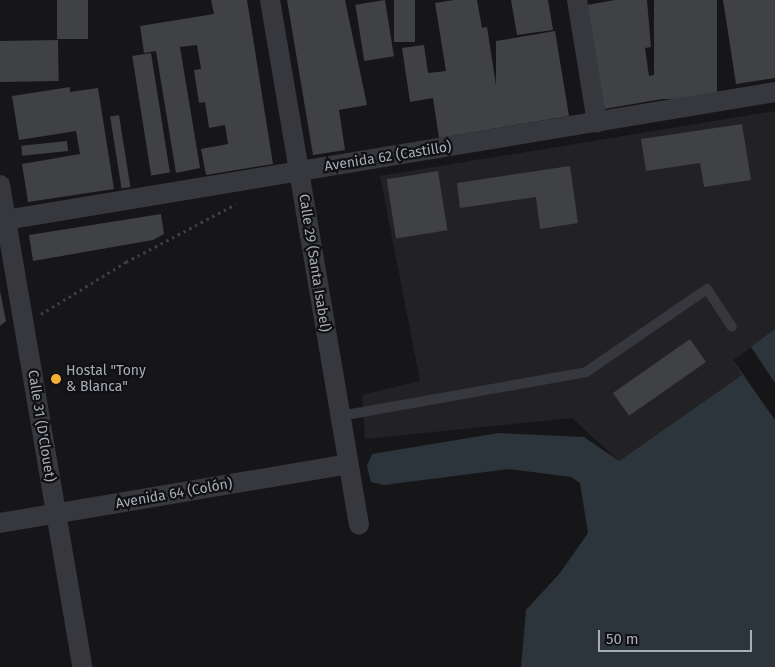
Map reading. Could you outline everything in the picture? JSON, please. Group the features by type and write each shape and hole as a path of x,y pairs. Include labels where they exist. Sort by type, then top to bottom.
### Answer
{"street":[{"name":"Calle 29 (Santa Isabel)","path":"270,0 359,525"},
{"path":"577,0 597,122"},
{"name":"Avenida 62 (Castillo)","path":"3,221 775,92"},
{"name":"Calle 31 (D'Clouet)","path":"0,185 3,221 25,325 82,667"},
{"name":"Avenida 64 (Colón)","path":"0,523 348,464"}],"lane":[{"path":"340,416 586,372 707,289 732,327"}],"path":[{"path":"25,325 126,262 238,202"}],"shaded area":[{"path":"775,111 775,329 751,347 742,375 619,461 572,418 365,439 362,395 420,381 380,176"},
{"path":"775,329 775,667 521,667 526,610 560,573 588,533 580,483 571,477 509,469 384,485 371,482 367,466 372,454 499,433 584,437 619,461 742,375 733,360"}],"pier":[{"path":"751,347 775,383 775,420 733,360"}],"building":[{"path":"57,0 88,0 88,39 57,39"},
{"path":"211,0 247,0 273,164 206,175 201,149 228,144 225,125 209,128 205,102 199,103 194,70 201,69 197,45 180,47 200,168 176,173 156,51 144,53 140,26 214,14"},
{"path":"287,0 345,0 367,105 339,110 345,150 313,155"},
{"path":"385,0 394,56 364,61 355,5"},
{"path":"394,0 415,0 415,42 394,42"},
{"path":"454,0 477,0 482,28 487,27 496,85 496,41 555,31 569,116 439,138 433,98 410,102 402,48 424,45 428,73 446,71 435,3"},
{"path":"511,0 548,0 553,30 517,35"},
{"path":"615,0 647,0 651,47 645,48 649,76 658,74 662,99 604,109 587,5"},
{"path":"654,0 717,0 717,99 654,99"},
{"path":"723,0 775,0 775,78 736,84"},
{"path":"58,40 59,81 0,82 0,41"},
{"path":"151,53 170,173 151,175 132,56"},
{"path":"70,87 70,92 98,88 114,189 28,202 22,164 80,154 76,131 19,140 12,96"},
{"path":"119,115 130,187 122,189 110,116"},
{"path":"742,124 751,180 704,187 700,163 646,171 641,139"},
{"path":"67,141 68,151 22,156 21,146"},
{"path":"570,166 578,223 540,229 536,197 460,208 457,183"},
{"path":"438,171 447,230 396,238 387,179"},
{"path":"161,214 164,234 153,240 33,261 29,235"},
{"path":"0,291 6,321 0,326"},
{"path":"690,339 706,362 629,416 613,393"}],"place":[{"name":"Hostal \"Tony & Blanca\"","path":"56,379"}]}
